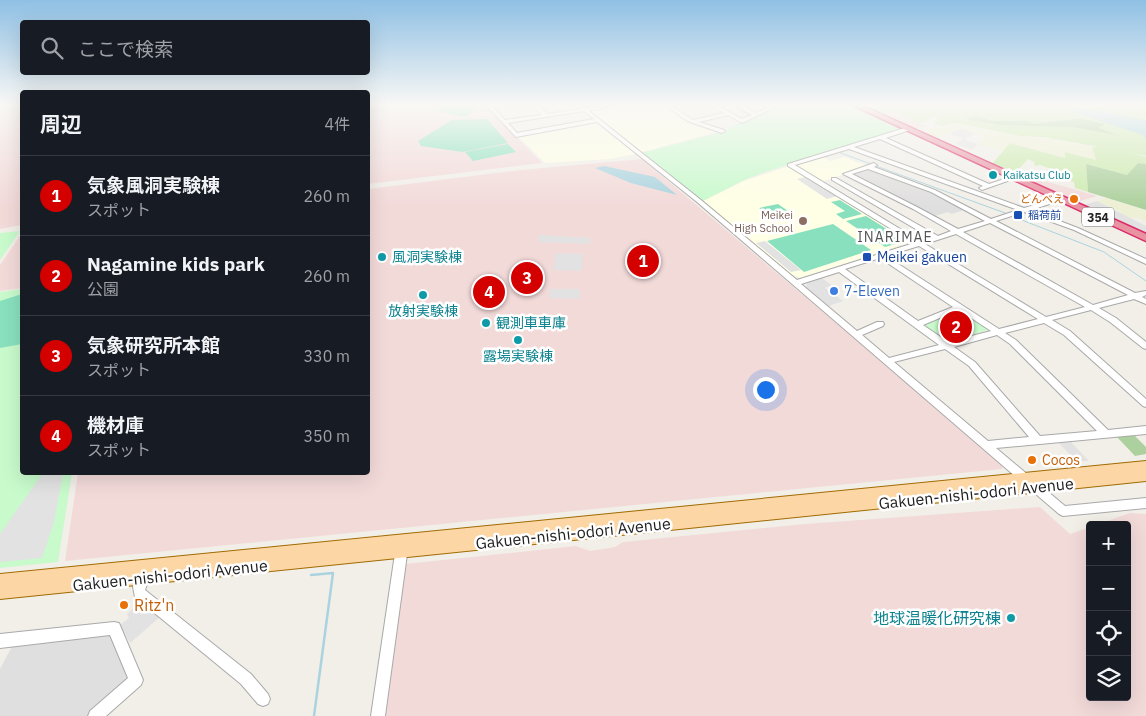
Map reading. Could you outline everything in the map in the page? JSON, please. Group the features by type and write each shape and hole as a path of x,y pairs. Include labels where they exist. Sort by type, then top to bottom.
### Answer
{"highway":[{"name":"354","path":"929,139 1143,236"}],"main road":[{"name":"Gakuen-nishi-odori Avenue","path":"1031,483 1146,466"},
{"name":"Gakuen-nishi-odori Avenue","path":"0,580 402,545 1031,483 1146,476"},
{"name":"Gakuen-nishi-odori Avenue","path":"0,592 143,578 402,545"}],"street":[{"path":"622,139 700,201 1062,511 1146,503"},
{"path":"875,139 790,165 1047,319 1067,333 1146,404"},
{"path":"883,139 987,185"},
{"path":"849,147 1099,239 1146,262"},
{"path":"820,183 886,161"},
{"path":"869,167 933,191 1146,302"},
{"path":"848,174 886,192 1093,308 1113,320 1146,346"},
{"path":"976,193 987,185 1013,178"},
{"path":"834,179 937,238"},
{"path":"795,282 1060,199"},
{"path":"881,256 999,332 1022,350 1106,434"},
{"path":"840,268 972,364 1038,440"},
{"path":"888,361 1146,293"},
{"path":"917,324 960,307"},
{"path":"856,334 880,324"},
{"path":"987,445 1146,430"},
{"path":"378,716 402,545"},
{"path":"143,578 139,587 139,593 246,678 263,698"},
{"path":"0,641 114,628 136,680 95,716"}],"shaded area":[{"path":"0,139 20,139 20,225 0,229"},
{"path":"370,139 519,139 542,163 370,184"},
{"path":"521,139 618,139 636,154 609,159 545,163"},
{"path":"626,139 689,139 642,152"},
{"path":"961,139 966,139 978,144 972,150 956,144"},
{"path":"982,139 1055,139 1092,147 1096,160 1065,152 1066,158 1010,143 1003,151 978,144"},
{"path":"822,157 831,161 844,157 868,166 821,182 793,166"},
{"path":"642,159 1003,464 1002,469 65,561 78,475 370,475 370,189 521,170"},
{"name":"Meikei High School","path":"789,166 913,241 801,278 792,275 703,201 746,180"},
{"path":"869,168 934,192 967,209 952,214 948,212 932,217 852,175"},
{"path":"805,177 837,196 827,199 797,179"},
{"path":"1041,180 1097,196 1073,203 1030,183"},
{"path":"1106,198 1146,211 1146,222 1136,217 1130,219 1119,214 1121,212 1097,201"},
{"path":"1097,201 1146,226 1146,234 1139,233 1106,218 1116,214 1106,210 1096,213 1081,206"},
{"path":"539,235 590,238 590,244 538,242"},
{"path":"20,236 20,288 0,291 0,265"},
{"path":"765,241 801,270 791,272 756,243"},
{"path":"556,253 583,254 582,271 553,270"},
{"path":"822,278 831,285 825,288 843,301 829,306 806,287 807,283"},
{"path":"550,287 552,289 580,289 579,299 549,298"},
{"path":"1070,441 1089,461 1076,461 1058,442"},
{"path":"42,475 63,475 54,522 42,558 0,562 0,534"},
{"path":"1040,507 1070,534 1086,528 1086,701 1131,701 1131,521 1107,521 1130,513 1146,514 1146,716 385,716 405,564 576,546 590,551 615,547 623,542 805,524"},
{"path":"142,600 161,616 130,643 120,625 129,618 127,614"},
{"path":"114,628 136,680 95,716 0,716 0,669 16,639"}],"green space":[{"path":"421,139 505,139 508,143 463,152 421,146 418,141"},
{"path":"694,139 872,139 765,172 744,180 703,201 642,153"},
{"path":"1057,139 1146,139 1146,156 1131,153 1146,157 1146,164 1138,163 1127,175 1086,164 1088,192 1075,188 1074,182 1060,178 1061,172 1040,165 1035,166 1034,162 1028,159 1017,171 991,165 1010,143 1065,158 1065,152 1096,160 1092,147 1099,147"},
{"path":"508,144 516,152 473,161 465,152"},
{"path":"1138,163 1146,164 1146,210 1088,192 1086,164 1127,175"},
{"path":"840,200 862,214 843,219 836,214 845,211 831,202"},
{"path":"778,204 795,216 777,220 759,208"},
{"path":"866,216 906,241 885,247 846,221"},
{"path":"833,224 871,250 804,272 767,241"},
{"path":"20,231 0,260 0,233"},
{"path":"20,289 20,475 72,475 58,562 0,568 0,292"},
{"path":"20,295 20,344 0,348 0,301"},
{"path":"960,309 991,329 947,342 922,324"},
{"path":"1133,434 1146,447 1146,454 1135,456 1116,436"}],"water":[{"path":"604,166 655,177 677,195 631,183 595,168"}],"waterway":[{"path":"838,152 871,164"},
{"path":"876,166 1005,213"},
{"path":"1014,217 1104,252 1146,281"},
{"path":"311,575 333,573 314,716"}],"place":[{"name":"Kaikatsu Club","path":"993,175"},
{"name":"どんべえ","path":"1074,199"},
{"name":"稲荷前","path":"1018,215"},
{"name":"Meikei High School","path":"803,221"},
{"name":"風洞実験棟","path":"382,257"},
{"name":"Meikei gakuen","path":"867,257"},
{"name":"気象風洞実験棟","path":"643,261"},
{"name":"気象研究所本館","path":"527,278"},
{"name":"7-Eleven","path":"834,291"},
{"name":"機材庫","path":"489,292"},
{"name":"放射実験棟","path":"423,295"},
{"name":"観測車車庫","path":"486,323"},
{"name":"Nagamine kids park","path":"956,327"},
{"name":"露場実験棟","path":"518,340"},
{"name":"Cocos","path":"1032,460"},
{"name":"Ritz'n","path":"124,605"},
{"name":"地球温暖化研究棟","path":"1011,618"}],"district":[{"name":"INARIMAE","path":"895,237"}]}
